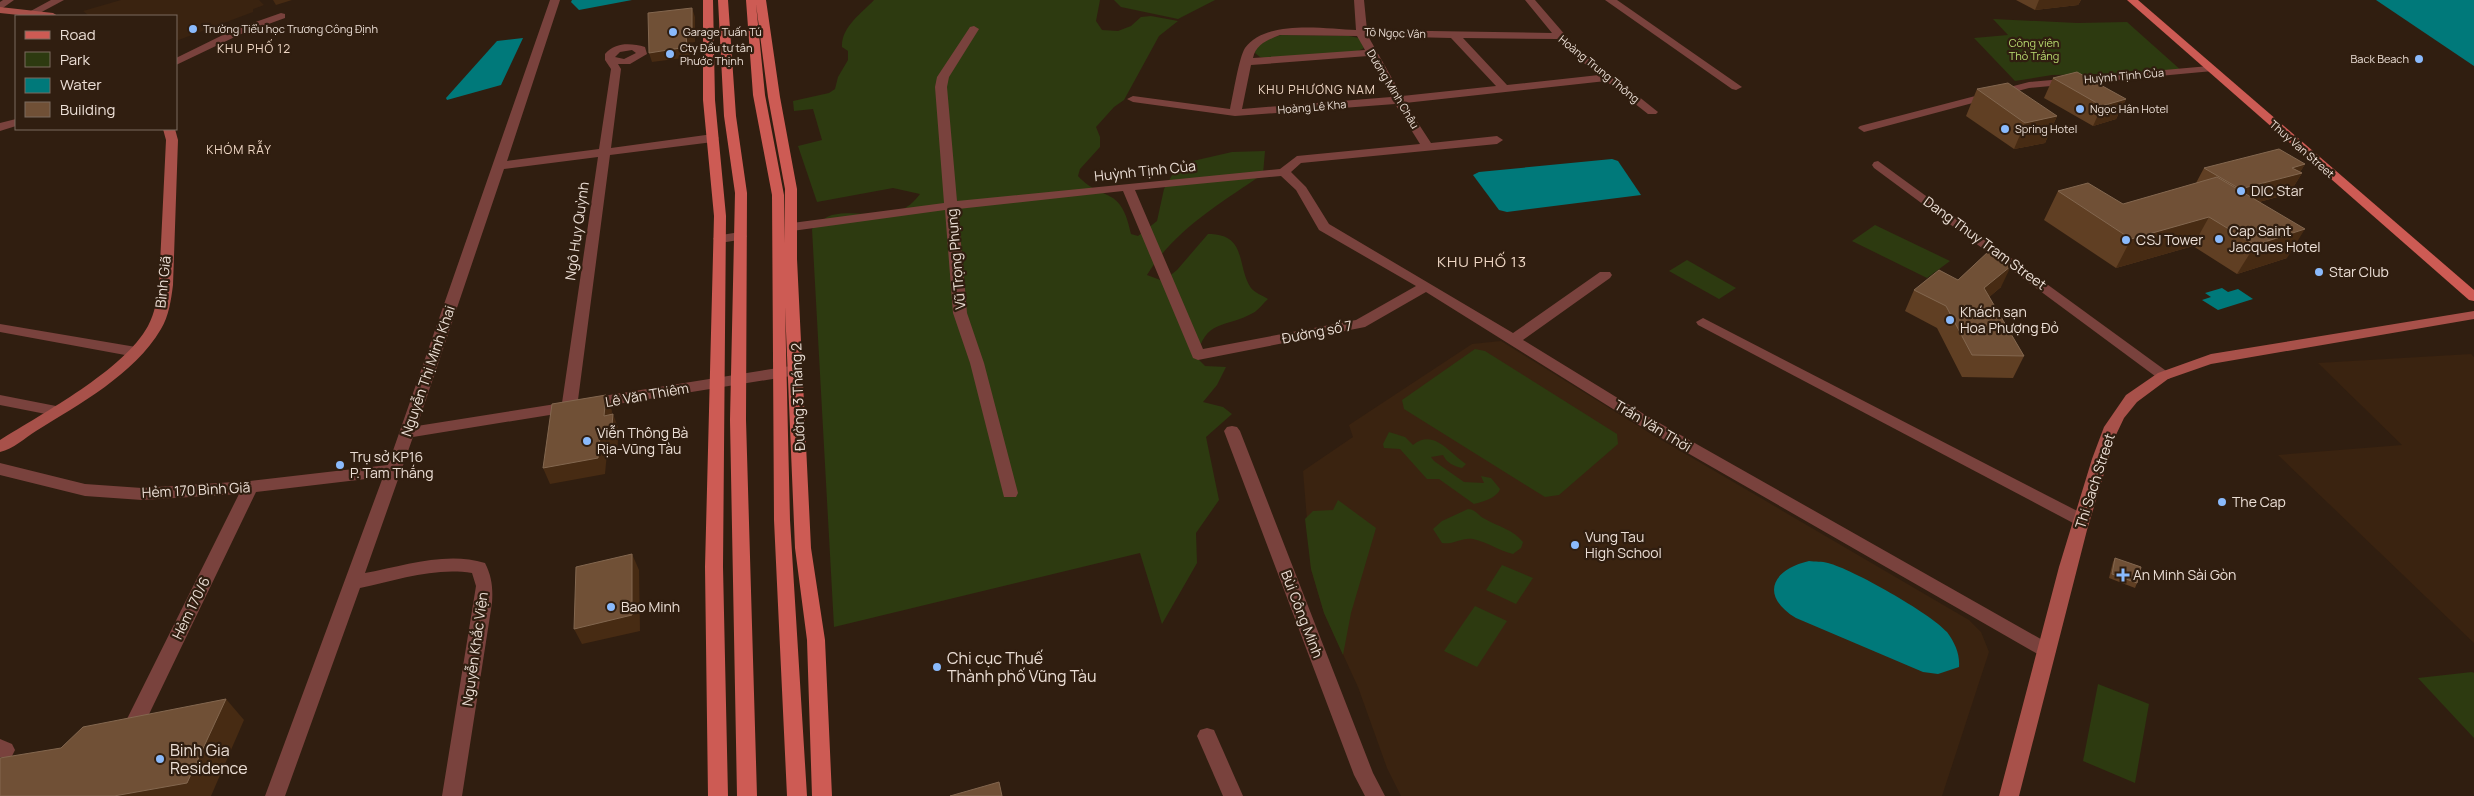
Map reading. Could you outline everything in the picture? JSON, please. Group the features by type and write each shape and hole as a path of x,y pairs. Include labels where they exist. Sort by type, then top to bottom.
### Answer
{"main road":[{"path":"708,0 709,100 719,199 720,239 714,567 718,796"},
{"path":"723,0 730,116 740,193 738,380 748,796"},
{"name":"Đường 3 Tháng 2","path":"751,0 758,24"},
{"name":"Đường 3 Tháng 2","path":"761,0 758,24 759,95 778,196 787,232 790,259 797,370 803,548 811,586 816,642 822,796"},
{"name":"Thuy Van Street","path":"2132,0 2209,69 2474,296"},
{"name":"Đường 3 Tháng 2","path":"787,232 780,373 782,520 797,796"}],"street":[{"path":"0,9 9,0"},
{"path":"32,13 59,0"},
{"name":"Nguyễn Thị Minh Khai","path":"275,796 395,470 555,0"},
{"name":"Dương Minh Châu","path":"1359,0 1360,32 1398,100 1428,147"},
{"name":"Hoàng Trung Thông","path":"1530,0 1559,36 1652,112"},
{"path":"1610,0 1736,87"},
{"path":"0,9 46,15"},
{"path":"178,61 237,32 281,16"},
{"path":"708,28 726,26"},
{"name":"Vũ Trọng Phụng","path":"974,29 943,77 941,87 960,313 977,363 1010,493"},
{"name":"Tô Ngọc Vân","path":"1236,113 1246,62 1252,45 1262,38 1279,32 1559,36"},
{"path":"1454,35 1505,89"},
{"name":"Tô Ngọc Vân","path":"1246,62 1371,53"},
{"name":"Ngô Huy Quỳnh","path":"569,408 616,69 610,60"},
{"name":"Huỳnh Tịnh Của","path":"1864,128 2028,85 2209,69"},
{"name":"Hoàng Lê Kha","path":"1133,99 1217,112 1236,113 1398,100 1610,77"},
{"path":"0,127 15,122"},
{"name":"Bình Giã","path":"0,447 56,411 136,352 154,329 164,300 172,140 169,130"},
{"path":"500,166 713,138"},
{"name":"Huỳnh Tịnh Của","path":"787,232 870,215 1284,172 1297,160 1365,155 1497,140"},
{"name":"Dang Thuy Tram Street","path":"1878,165 2164,376"},
{"name":"Trần Văn Thời","path":"1284,172 1296,180 1312,212 1324,227 1426,286 1650,425 2047,652"},
{"name":"Đường số 7","path":"1128,188 1198,355 1360,324 1426,286"},
{"path":"720,239 740,236"},
{"path":"1513,340 1606,275"},
{"name":"Thi Sach Street","path":"2009,796 2081,520 2108,437 2123,407 2142,390 2164,376 2188,365 2211,359 2474,315"},
{"path":"1703,322 2081,520"},
{"path":"0,328 136,352"},
{"name":"Lê Văn Thiêm","path":"407,433 797,370"},
{"path":"0,400 56,411"},
{"name":"Bùi Công Minh","path":"1232,431 1364,775 1375,796"},
{"name":"Hẻm 170 Bình Giã","path":"0,468 85,490 142,494 250,487 395,470"},
{"name":"Hẻm 170/6","path":"132,729 250,487"},
{"name":"Nguyễn Khắc Viện","path":"355,582 426,568 465,565 479,568 485,586 483,603 452,796"},
{"path":"1207,736 1233,796"}],"shaded area":[{"name":"Trường Tiểu học Trương Công Định","path":"121,0 259,0 264,5 253,9 253,12 178,40 178,15 88,15 83,11"},
{"name":"Vung Tau High School","path":"1501,341 1653,435 1969,620 1981,632 1989,652 1942,796 1401,796 1387,768 1358,687 1324,613 1311,569 1303,471 1353,437 1349,425 1472,344"},
{"path":"2471,354 2474,357 2474,643 2278,455 2402,445 2318,363"}],"green space":[{"path":"874,0 1100,0 1096,21 1102,30 1118,31 1131,26 1141,17 1151,16 1178,21 1159,36 1124,100 1114,107 1096,127 1100,137 1100,147 1080,169 1078,176 1087,184 1116,201 1127,218 1131,234 1138,236 1157,221 1164,189 1175,170 1184,163 1232,152 1265,151 1263,174 1199,218 1184,231 1158,259 1147,275 1163,281 1177,270 1208,234 1221,235 1235,245 1246,279 1251,288 1268,299 1253,313 1218,326 1205,337 1200,345 1197,358 1205,366 1226,367 1217,385 1203,402 1223,407 1232,414 1206,437 1219,500 1196,533 1197,563 1162,624 1140,553 834,627 812,229 832,215 844,213 879,214 901,210 911,204 920,194 893,188 817,202 798,146 822,140 813,109 794,111 793,101 829,93 835,89 838,77 848,60 848,51 842,47 845,33 853,21"},
{"path":"1114,0 1215,0 1178,19 1121,7"},
{"name":"Công viên Thỏ Trắng","path":"1993,19 2077,23 2127,22 2183,72 2052,75 2015,81 1974,38 2008,35"},
{"path":"1281,35 1349,36 1359,38 1364,48 1356,52 1273,60 1260,57 1255,53 1256,47 1268,39"},
{"path":"1875,225 1950,261 1927,278 1852,241"},
{"path":"1687,260 1736,288 1719,299 1669,271"},
{"path":"1475,349 1485,351 1617,434 1618,444 1559,495 1545,497 1404,409 1402,400"},
{"path":"1389,432 1405,437 1413,445 1428,439 1441,444 1466,464 1462,468 1456,466 1448,462 1443,455 1431,457 1434,461 1464,482 1484,483 1481,476 1491,478 1500,489 1496,495 1474,504 1439,479 1427,479 1400,449 1384,448 1383,444"},
{"path":"1338,500 1376,528 1351,613 1343,655 1324,613 1311,569 1305,519 1313,511 1333,510"},
{"path":"1468,509 1514,534 1523,542 1521,548 1513,554 1473,539 1442,543 1433,529 1442,521"},
{"path":"1502,565 1533,578 1516,604 1486,590"},
{"path":"1475,606 1507,621 1477,667 1444,651"},
{"path":"2474,673 2474,738 2418,678"},
{"path":"2098,684 2149,704 2135,783 2083,761"}],"water":[{"path":"572,0 632,0 579,10 571,2"},
{"path":"2376,0 2474,0 2474,66"},
{"path":"523,38 501,85 447,100 446,98 497,41"},
{"path":"1612,159 1618,161 1641,195 1507,212 1499,210 1473,175 1479,172"},
{"path":"2222,288 2228,292 2238,289 2253,299 2218,310 2202,300 2211,297 2205,293"},
{"path":"1809,561 1828,563 1839,567 1890,593 1925,614 1950,636 1958,653 1959,667 1938,674 1923,672 1796,618 1785,610 1778,601 1774,593 1775,585 1779,577 1786,571 1796,565"}],"building":[{"name":"Garage Tuấn Tú","path":"692,8 692,33 686,34 687,47 649,53 648,13"},
{"path":"2077,72 2126,99 2102,106 2053,78"},
{"path":"2008,83 2057,116 2025,123 1977,89"},
{"path":"2279,149 2305,164 2292,168 2302,173 2240,189 2204,168"},
{"path":"2217,177 2305,229 2255,245 2209,217 2131,239 2058,191 2088,183 2123,204"},
{"path":"1989,251 2011,266 1984,288 2024,356 1972,355 1946,306 1914,290 1939,270 1958,280"},
{"name":"Viễn Thông Bà Rịa-Vũng Tàu","path":"606,395 604,416 613,414 611,436 600,437 598,458 543,468 552,404"},
{"name":"Bao Minh","path":"632,554 632,615 574,629 576,567"},
{"name":"An Minh Sài Gòn","path":"2115,558 2141,567 2137,583 2112,574"},
{"path":"226,699 187,783 114,796 0,796 0,758 61,748 83,727"},
{"path":"999,782 1002,796 950,796"}],"place":[{"name":"Trường Tiểu học Trương Công Định","path":"193,29"},
{"name":"Garage Tuấn Tú","path":"673,32"},
{"name":"Cty Đầu tư tân Phước Thịnh","path":"670,54"},
{"name":"Back Beach","path":"2419,59"},
{"name":"Ngọc Hân Hotel","path":"2080,109"},
{"name":"Spring Hotel","path":"2005,129"},
{"name":"DIC Star","path":"2241,191"},
{"name":"Cap Saint Jacques Hotel","path":"2219,239"},
{"name":"CSJ Tower","path":"2126,240"},
{"name":"Star Club","path":"2319,272"},
{"name":"Khách sạn Hoa Phượng Đỏ","path":"1950,320"},
{"name":"Viễn Thông Bà Rịa-Vũng Tàu","path":"587,441"},
{"name":"Trụ sở KP16 P. Tam Thắng","path":"340,465"},
{"name":"The Cap","path":"2222,502"},
{"name":"Vung Tau High School","path":"1575,545"},
{"name":"An Minh Sài Gòn","path":"2123,575"},
{"name":"Bao Minh","path":"611,607"},
{"name":"Chi cục Thuế Thành phố Vũng Tàu","path":"937,667"},
{"name":"Binh Gia Residence","path":"160,759"}],"district":[{"name":"KHU PHỐ 12","path":"254,49"},
{"name":"KHU PHƯƠNG NAM","path":"1317,90"},
{"name":"KHÓM RẪY","path":"239,150"},
{"name":"KHU PHỐ 13","path":"1482,262"}]}
